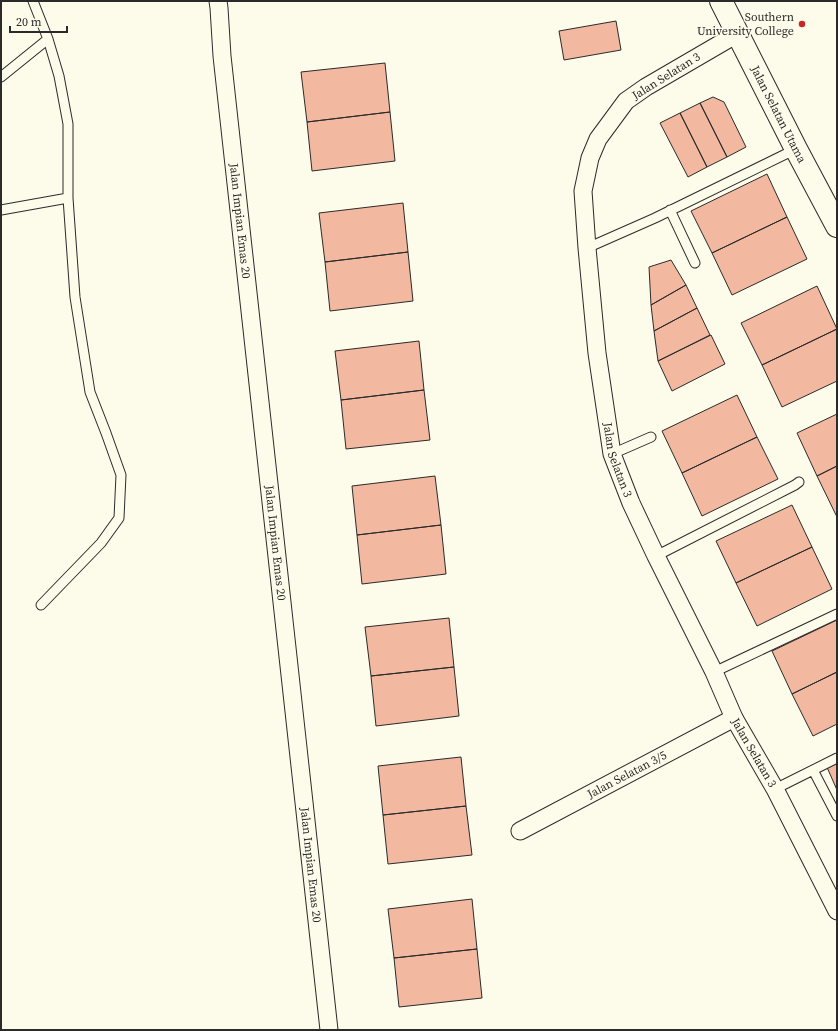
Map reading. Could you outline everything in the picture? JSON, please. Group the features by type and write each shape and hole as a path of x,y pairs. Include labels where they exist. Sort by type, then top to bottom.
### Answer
{"street":[{"name":"Jalan Impian Emas 20","path":"218,1 222,56 329,1030"},
{"name":"Jalan Selatan Utama","path":"721,1 837,226"},
{"name":"Jalan Selatan 3","path":"737,34 646,87 626,101 598,140 590,158 583,191 597,353 612,454 632,503 656,556 714,672 734,718 775,788 835,903"},
{"name":"Jalan Selatan 3/5","path":"520,831 734,718"}],"lane":[{"path":"33,1 48,39 59,76 68,124 68,198 75,297 90,392 121,475 119,518 102,543 41,605"},
{"path":"1,77 48,39"},
{"path":"587,248 796,149"},
{"path":"1,210 68,198"},
{"path":"670,210 695,263"},
{"path":"612,454 651,437"},
{"path":"656,556 799,482"},
{"path":"714,672 837,614"},
{"path":"775,788 837,758"},
{"path":"813,770 837,816"}],"building":[{"path":"616,21 621,50 564,60 559,31"},
{"path":"385,63 390,112 307,122 301,72"},
{"path":"713,97 724,102 746,147 727,157 700,103"},
{"path":"700,103 727,157 707,167 680,113"},
{"path":"390,112 395,161 312,171 307,122"},
{"path":"680,113 707,167 688,177 660,123"},
{"path":"767,174 787,217 712,253 691,211"},
{"path":"403,203 408,252 325,262 319,213"},
{"path":"787,217 807,259 732,295 712,253"},
{"path":"408,252 413,301 330,311 325,262"},
{"path":"671,260 686,285 651,305 649,267"},
{"path":"686,285 697,308 654,331 651,305"},
{"path":"817,286 837,329 762,365 741,323"},
{"path":"697,308 710,335 658,361 654,331"},
{"path":"837,329 837,381 782,407 762,365"},
{"path":"711,335 725,364 672,391 658,361"},
{"path":"419,341 424,390 341,400 335,351"},
{"path":"424,390 430,440 346,449 341,400"},
{"path":"737,395 757,437 682,473 662,431"},
{"path":"837,414 837,466 817,476 797,433"},
{"path":"757,437 778,479 702,516 682,473"},
{"path":"837,466 837,517 817,476"},
{"path":"435,476 441,525 357,535 352,486"},
{"path":"792,505 812,547 736,583 716,541"},
{"path":"441,525 446,574 362,584 357,535"},
{"path":"812,547 832,589 757,626 736,583"},
{"path":"449,618 454,667 371,676 365,627"},
{"path":"837,620 837,672 792,694 772,651"},
{"path":"454,667 459,716 376,726 371,676"},
{"path":"837,672 837,724 813,736 792,694"},
{"path":"461,757 466,806 383,815 378,766"},
{"path":"837,760 837,790 826,765"},
{"path":"466,806 472,855 388,864 383,815"},
{"path":"472,899 477,949 394,958 388,909"},
{"path":"477,949 482,998 399,1007 394,958"}],"place":[{"name":"Southern University College","path":"802,24"}]}
